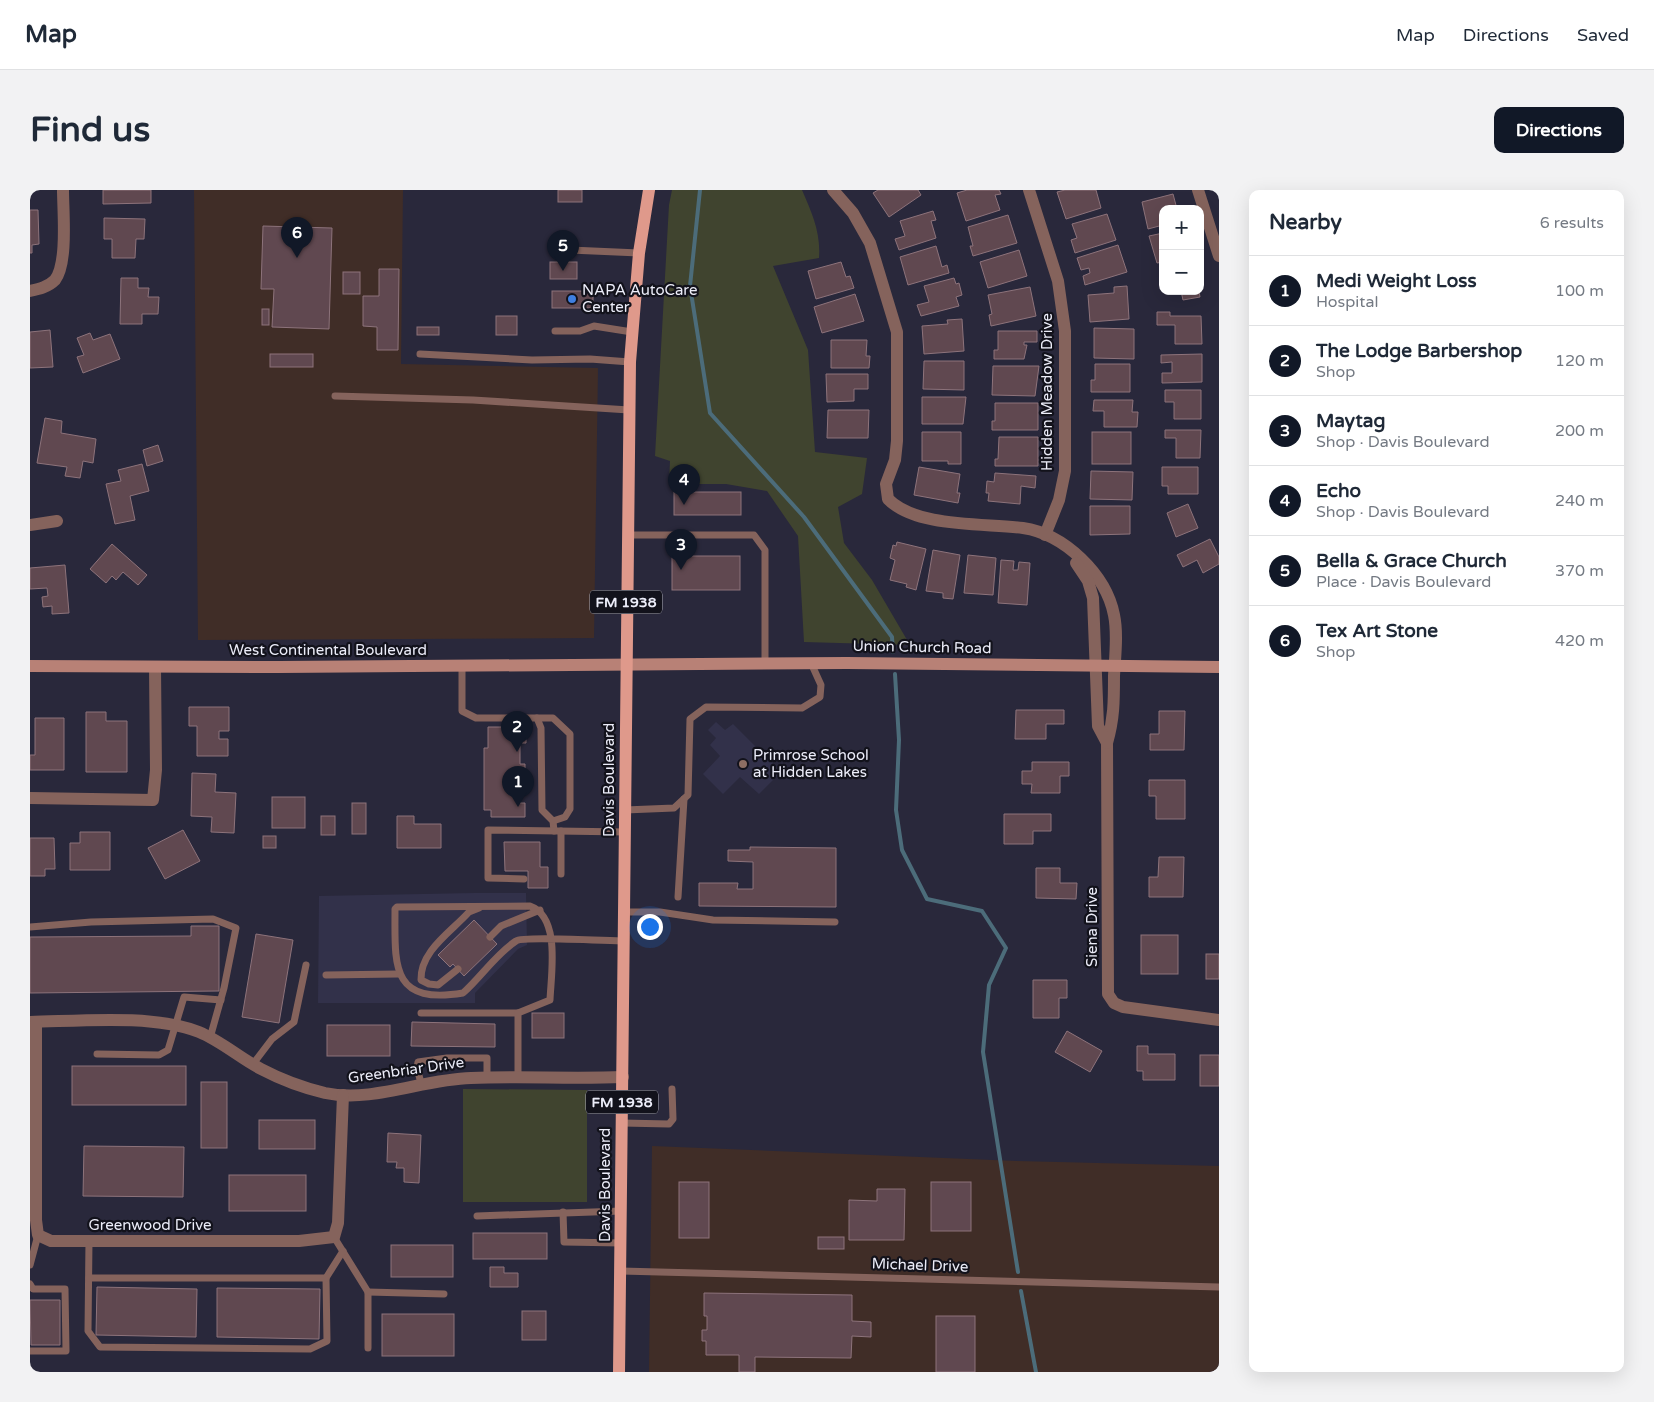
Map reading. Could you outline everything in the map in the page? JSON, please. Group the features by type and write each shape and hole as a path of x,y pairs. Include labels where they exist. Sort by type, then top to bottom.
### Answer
{"main road":[{"name":"Davis Boulevard","path":"619,1372 623,1077 625,663 630,362 639,253 649,190"}],"street":[{"path":"30,291 43,288 55,279 63,259 63,190"},
{"path":"833,190 853,213 870,243 897,332 897,441 895,460 886,484 888,499 901,509 937,520 1023,528 1059,542"},
{"name":"Hidden Meadow Drive","path":"1029,190 1058,281 1065,331 1065,471 1059,500 1045,535"},
{"path":"1198,190 1219,256"},
{"path":"30,525 57,521"},
{"name":"Siena Drive","path":"1059,542 1084,574 1090,590 1096,666 1098,726 1107,744"},
{"name":"Siena Drive","path":"1059,542 1089,567 1111,605 1115,628 1114,720 1107,744 1108,994 1114,1003 1123,1007 1219,1020"},
{"name":"Union Church Road","path":"625,663 1219,667"},
{"name":"West Continental Boulevard","path":"30,666 462,666 625,663"},
{"path":"30,798 153,800 156,770 155,667"},
{"name":"Greenbriar Drive","path":"33,1022 126,1021 182,1026 210,1038 253,1064 287,1080 325,1093 343,1095 366,1094 422,1084 487,1078 623,1077"},
{"path":"33,1022 38,1235"},
{"path":"334,1237 338,1223 343,1095"},
{"name":"Greenwood Drive","path":"38,1235 51,1241 299,1241 334,1237"}],"lane":[{"path":"570,250 639,253"},
{"path":"555,331 580,331 594,326 632,332"},
{"path":"420,354 532,360 590,359 630,362"},
{"path":"335,396 473,400 629,410"},
{"path":"627,535 754,536 765,550 765,663"},
{"path":"625,810 674,808 688,795 690,719 706,707 802,708 820,698 821,685 810,663"},
{"path":"462,666 462,711 476,718 553,718 570,734 570,809 565,817 553,822"},
{"path":"537,718 541,728 542,810 553,822 557,831 561,874"},
{"path":"678,897 684,799"},
{"path":"524,879 488,878 488,830 625,832"},
{"path":"421,1013 518,1013 550,1000 552,940 546,920 540,910 530,906 397,907 394,909 395,961 398,974 403,981 413,988 429,994 463,993 517,940 552,940 624,941"},
{"path":"458,969 438,985 422,980 421,970 424,959 469,912 481,907"},
{"path":"490,937 501,926 540,910"},
{"path":"624,912 660,912 713,920 835,922"},
{"path":"30,927 91,922 213,919 236,928 221,1000 210,1038"},
{"path":"253,1064 272,1039 294,1022 306,965"},
{"path":"326,975 398,974"},
{"path":"97,1054 159,1055 168,1050 184,997 221,1000"},
{"path":"518,1013 518,1078"},
{"path":"422,1084 418,1062 447,1058 487,1058 487,1078"},
{"path":"622,1123 669,1124 673,1119 672,1089"},
{"path":"477,1216 621,1211"},
{"path":"563,1212 564,1242 621,1243"},
{"path":"30,1265 38,1235"},
{"path":"334,1237 368,1292 368,1348"},
{"path":"89,1241 88,1331 100,1347 310,1349 327,1341 326,1278 343,1251"},
{"name":"Michael Drive","path":"621,1271 1219,1287"},
{"path":"88,1278 326,1278"},
{"path":"30,1284 33,1289 66,1289 66,1351 30,1351"},
{"path":"368,1292 444,1294"}],"shaded area":[{"path":"194,190 403,190 401,364 598,368 594,638 198,640"},
{"name":"Primrose School at Hidden Lakes","path":"716,722 725,730 733,724 781,772 759,794 740,777 723,794 703,774 720,756 710,745 716,738 708,730"},
{"path":"526,893 527,945 518,949 475,993 475,1003 318,1003 319,896"},
{"path":"652,1146 1017,1161 1219,1166 1219,1372 649,1372"}],"green space":[{"path":"672,190 802,190 819,240 819,258 773,266 808,350 815,452 867,458 862,494 838,507 844,543 872,580 910,645 804,642 798,536 767,491 726,484 669,484 670,461 655,456 669,205"},
{"path":"463,1089 587,1090 587,1202 463,1202"}],"building":[{"path":"103,190 151,190 151,203 103,204"},
{"path":"558,190 582,190 582,202 558,202"},
{"path":"878,190 918,190 921,195 889,217 873,193"},
{"path":"967,190 999,190 1001,194 995,195 1000,210 966,221 957,193"},
{"path":"1065,190 1096,190 1101,208 1066,219 1057,192"},
{"path":"1173,194 1176,205 1159,205 1159,226 1148,229 1142,202"},
{"path":"30,210 38,210 39,244 32,245 32,253 30,253"},
{"path":"933,211 936,220 931,221 936,238 899,250 895,239 905,236 900,221"},
{"path":"1107,214 1116,240 1075,253 1071,240 1077,238 1072,224"},
{"path":"1008,215 1017,243 973,256 970,246 973,246 968,227"},
{"path":"104,218 145,219 144,239 136,239 135,258 112,258 112,239 104,239"},
{"path":"263,226 332,228 329,329 272,327 274,289 261,289"},
{"path":"1159,234 1159,263 1157,263 1149,236"},
{"path":"1118,245 1127,272 1085,285 1083,276 1090,273 1089,268 1081,270 1077,258"},
{"path":"936,246 942,267 947,265 949,273 908,285 900,257"},
{"path":"1019,250 1027,276 988,288 980,262"},
{"path":"550,262 577,262 577,279 550,279"},
{"path":"841,262 846,277 850,276 854,288 816,299 808,271"},
{"path":"379,269 399,269 398,350 377,350 377,327 363,326 363,296 379,296"},
{"path":"343,272 360,272 360,294 343,294"},
{"path":"121,278 138,278 138,288 149,288 148,297 159,297 158,314 142,314 142,324 120,324"},
{"path":"954,278 956,284 959,283 962,295 956,297 959,306 921,316 917,305 929,302 924,286"},
{"path":"1127,286 1129,319 1090,322 1088,295 1114,293 1114,287"},
{"path":"1030,287 1036,316 991,326 989,315 992,314 988,295"},
{"name":"NAPA AutoCare Center","path":"552,291 593,291 593,308 552,308"},
{"path":"855,294 864,321 822,333 814,307"},
{"path":"1182,295 1200,295 1200,297 1183,300"},
{"path":"262,309 269,309 269,325 262,325"},
{"path":"1157,312 1170,312 1170,316 1201,316 1202,344 1175,344 1175,325 1157,325"},
{"path":"496,316 517,316 517,335 496,335"},
{"path":"962,319 964,351 924,354 922,326 948,324 947,320"},
{"path":"417,327 439,327 439,335 417,335"},
{"path":"1094,328 1134,329 1134,359 1094,358"},
{"path":"50,330 53,367 30,368 30,332"},
{"path":"998,331 1037,331 1037,342 1024,342 1024,345 1027,345 1024,359 994,359 994,350 998,350"},
{"path":"90,333 93,340 110,334 120,359 83,373 77,357 84,355 77,338"},
{"path":"831,340 867,340 866,356 870,356 869,368 831,368"},
{"path":"270,354 313,354 313,367 270,367"},
{"path":"1202,354 1202,382 1162,383 1162,373 1172,373 1172,362 1161,363 1161,355"},
{"path":"924,361 964,361 964,390 923,389"},
{"path":"1095,364 1130,364 1130,392 1091,392 1091,380 1095,380"},
{"path":"993,366 1039,366 1035,396 992,395"},
{"path":"826,374 868,374 868,389 854,389 854,401 827,402"},
{"path":"1165,390 1201,390 1201,419 1174,419 1174,402 1165,402"},
{"path":"922,397 966,397 963,424 922,424"},
{"path":"1094,400 1133,400 1132,412 1138,412 1137,427 1104,427 1104,411 1093,411"},
{"path":"995,403 1038,403 1038,430 992,430 992,421 995,421"},
{"path":"828,410 869,410 868,438 827,438"},
{"path":"45,418 62,421 61,433 96,439 93,463 83,461 80,478 65,476 67,467 37,463"},
{"path":"1165,430 1201,430 1200,458 1176,458 1176,438 1165,438"},
{"path":"922,432 961,432 961,464 948,464 948,461 922,461"},
{"path":"1092,432 1131,432 1131,464 1092,464"},
{"path":"999,437 1038,437 1038,466 995,466 995,459 998,459"},
{"path":"158,445 163,461 147,466 143,450"},
{"path":"142,464 149,491 130,496 135,520 115,524 106,484 121,481 118,470"},
{"path":"919,467 960,474 957,493 960,493 958,503 914,495"},
{"path":"1162,467 1198,467 1198,494 1168,494 1168,486 1162,486"},
{"path":"1091,471 1133,472 1132,500 1090,499"},
{"path":"995,473 1036,476 1035,488 1021,486 1020,504 988,501 989,493 986,493 987,481 994,482"},
{"path":"674,492 741,492 741,515 674,515"},
{"path":"1188,504 1198,528 1176,537 1167,513"},
{"path":"1090,506 1130,506 1130,534 1090,535"},
{"path":"1210,539 1219,557 1219,564 1203,573 1197,560 1183,567 1177,555"},
{"path":"897,542 926,549 916,590 906,587 907,584 890,580 895,560 890,558 893,545 896,546"},
{"path":"112,544 147,575 138,585 123,572 116,580 112,576 106,583 90,569"},
{"path":"933,550 960,555 953,599 943,598 943,593 926,591"},
{"path":"968,555 996,558 993,595 964,593"},
{"path":"672,556 740,556 740,590 672,590"},
{"path":"1001,560 1014,561 1013,570 1018,570 1019,562 1030,563 1027,605 998,603"},
{"path":"65,565 69,613 52,614 52,606 43,607 42,597 48,596 47,588 30,589 30,568"},
{"path":"189,707 229,707 229,731 219,731 219,739 228,739 228,756 197,756 197,726 189,726"},
{"path":"1016,710 1064,710 1064,724 1046,724 1046,739 1015,739"},
{"path":"1159,711 1185,711 1184,750 1150,750 1150,734 1159,734"},
{"path":"86,712 106,712 106,721 127,721 127,772 86,772"},
{"path":"35,718 64,718 64,770 30,770 30,755 35,755"},
{"path":"488,727 526,727 526,743 520,743 520,764 525,764 525,776 520,776 520,803 525,803 525,817 491,817 491,810 484,810 484,748 488,748"},
{"path":"1032,762 1069,762 1069,776 1060,776 1060,793 1031,793 1032,784 1022,784 1022,771 1032,771"},
{"path":"192,773 216,774 215,792 236,793 234,833 211,832 212,817 191,816"},
{"path":"1149,780 1185,780 1185,819 1156,819 1156,796 1149,796"},
{"path":"272,797 305,797 305,828 272,828"},
{"path":"352,803 366,803 366,834 352,834"},
{"path":"1004,814 1051,814 1051,831 1033,831 1033,844 1004,844"},
{"path":"321,816 335,816 335,835 321,835"},
{"path":"397,816 414,816 414,824 441,824 441,848 397,848"},
{"path":"183,830 200,861 165,879 148,848"},
{"path":"80,832 110,832 110,870 70,870 70,843 80,843"},
{"path":"263,836 276,836 276,848 263,848"},
{"path":"30,838 54,838 55,869 45,869 45,876 30,876"},
{"path":"504,842 540,842 540,867 548,867 548,888 528,888 528,871 505,871"},
{"path":"750,847 836,848 836,907 699,906 699,883 738,883 737,889 753,889 753,862 728,861 728,850 750,850"},
{"path":"1159,857 1184,857 1183,897 1149,897 1149,877 1158,877"},
{"path":"1036,868 1060,868 1060,883 1077,883 1076,899 1036,898"},
{"path":"474,920 497,944 464,976 453,964 450,967 438,955"},
{"path":"191,926 219,926 219,991 30,993 30,937 191,936"},
{"path":"256,934 293,940 279,1023 242,1017"},
{"path":"1141,935 1178,935 1178,974 1141,974"},
{"path":"1206,954 1219,954 1219,979 1206,979"},
{"path":"1033,980 1067,980 1067,998 1059,998 1059,1018 1033,1018"},
{"path":"532,1013 564,1013 564,1038 532,1038"},
{"path":"412,1022 495,1024 495,1047 411,1046"},
{"path":"327,1025 390,1025 390,1056 327,1056"},
{"path":"1067,1031 1102,1051 1090,1072 1055,1052"},
{"path":"1137,1046 1148,1046 1148,1054 1175,1054 1175,1080 1143,1080 1143,1071 1137,1071"},
{"path":"1200,1055 1219,1055 1219,1086 1200,1086"},
{"path":"72,1066 186,1066 186,1105 72,1105"},
{"path":"201,1082 227,1082 227,1148 201,1148"},
{"path":"259,1120 315,1120 315,1149 259,1149"},
{"path":"388,1133 421,1135 419,1183 404,1182 404,1168 396,1168 397,1162 387,1162"},
{"path":"84,1146 184,1147 183,1197 83,1196"},
{"path":"229,1175 306,1175 306,1211 229,1211"},
{"path":"679,1182 709,1182 709,1238 679,1238"},
{"path":"931,1182 971,1182 971,1231 931,1231"},
{"path":"877,1189 905,1189 904,1240 849,1240 849,1200 877,1201"},
{"path":"473,1233 547,1233 547,1259 473,1259"},
{"path":"818,1237 844,1237 844,1249 818,1249"},
{"path":"391,1245 453,1245 453,1277 391,1277"},
{"path":"490,1267 504,1267 504,1273 518,1273 518,1287 490,1287"},
{"path":"97,1287 197,1289 196,1337 96,1335"},
{"path":"217,1288 320,1289 319,1339 217,1337"},
{"path":"704,1293 852,1295 852,1321 871,1322 871,1337 852,1336 851,1358 755,1357 755,1372 739,1372 739,1355 706,1355 706,1341 702,1341 702,1330 707,1330 707,1316 704,1316"},
{"path":"30,1300 60,1300 60,1345 31,1345"},
{"path":"522,1311 546,1311 546,1340 522,1340"},
{"path":"382,1314 454,1314 454,1356 382,1356"},
{"path":"936,1316 975,1316 975,1372 936,1372"}],"waterway":[{"path":"700,190 690,286 710,413 804,517 892,637 893,652"},
{"path":"895,674 899,740 896,810 902,850 927,899 982,911 1006,948 989,985 983,1052 1018,1272"},
{"path":"1021,1291 1036,1372"}],"place":[{"name":"Tex Art Stone","path":"297,258"},
{"name":"Bella & Grace Church","path":"563,271"},
{"name":"NAPA AutoCare Center","path":"572,299"},
{"name":"Echo","path":"684,505"},
{"name":"Maytag","path":"681,570"},
{"name":"The Lodge Barbershop","path":"517,752"},
{"name":"Primrose School at Hidden Lakes","path":"743,764"},
{"name":"Medi Weight Loss","path":"518,807"}]}
